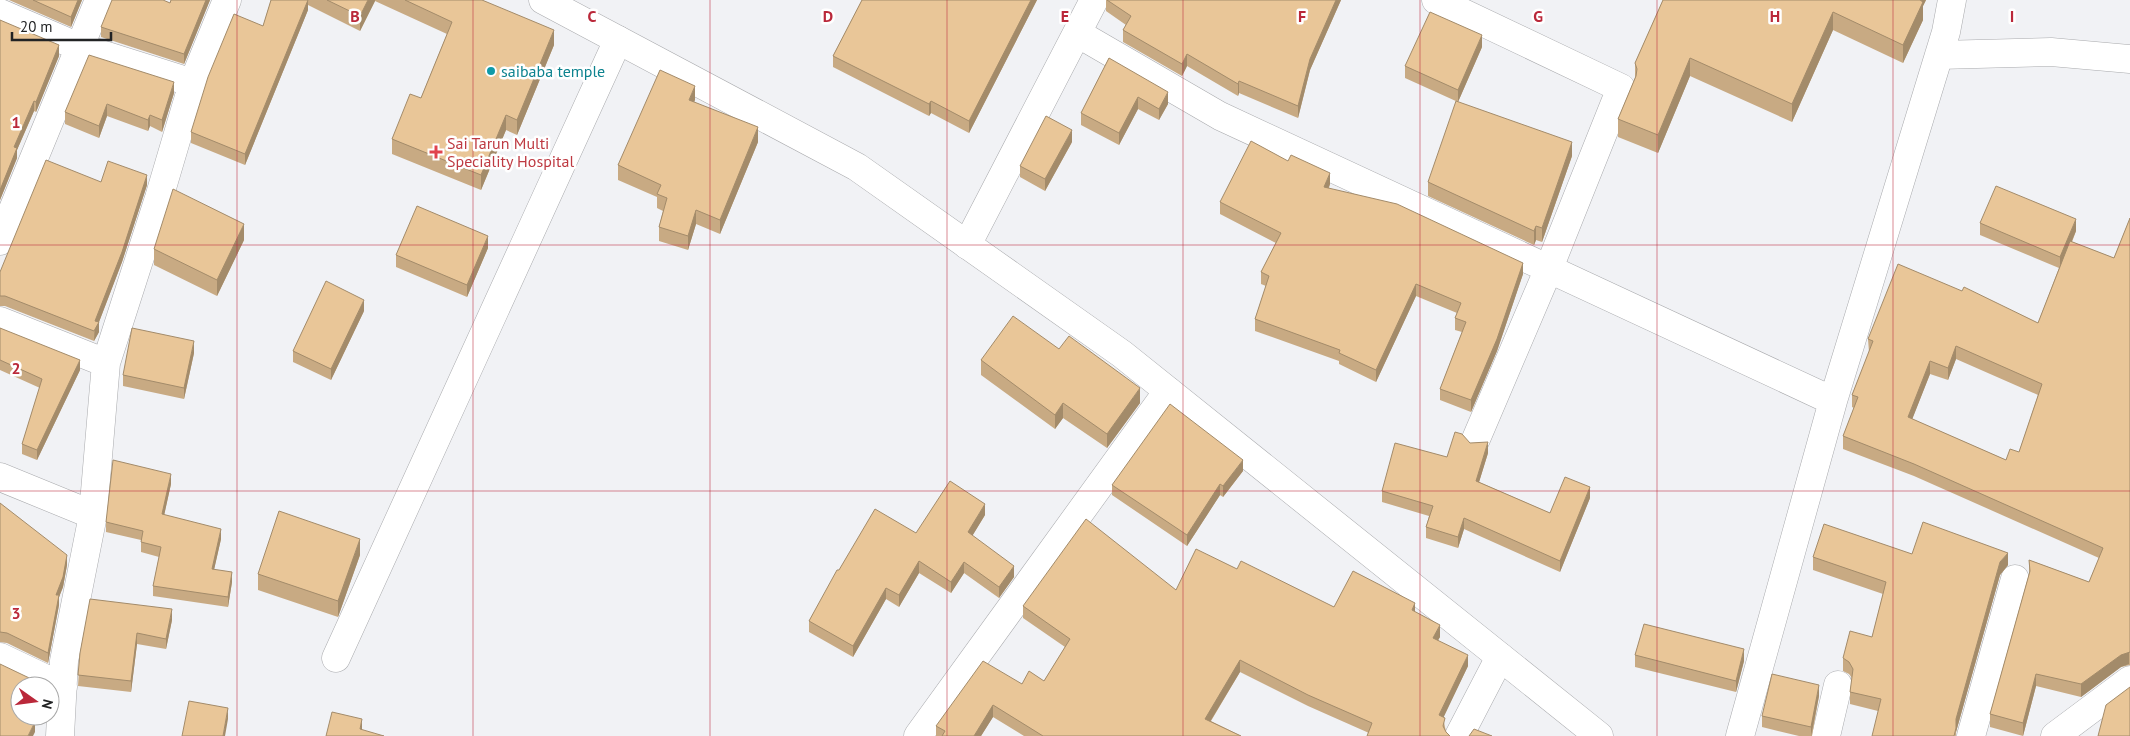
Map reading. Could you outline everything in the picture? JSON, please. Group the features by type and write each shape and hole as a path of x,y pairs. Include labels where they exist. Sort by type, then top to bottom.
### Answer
{"street":[{"path":"0,241 99,0"},
{"path":"60,736 64,662 93,515 106,363 160,198 193,83 227,0"},
{"path":"544,0 857,167 1122,354 1500,656 1586,732"},
{"path":"967,245 1094,0"},
{"path":"1436,0 1621,88 1549,268 1476,439"},
{"path":"1740,736 1833,401 1946,32 1952,0"},
{"path":"0,13 80,47 193,83"},
{"path":"1077,34 1220,116 1833,401"},
{"path":"336,658 618,40"},
{"path":"1939,54 2051,52 2130,59"},
{"path":"0,321 106,363"},
{"path":"918,736 1168,391"},
{"path":"2,482 93,515"},
{"path":"1971,736 2015,579"},
{"path":"1459,736 1500,656"},
{"path":"0,657 63,687"},
{"path":"2055,736 2130,680"},
{"path":"1826,736 1838,685"}],"building":[{"path":"33,0 78,0 71,17"},
{"path":"112,0 163,0 170,3 171,0 206,0 184,54 101,27"},
{"path":"271,0 308,0 245,154 191,132 208,77 234,14 263,26"},
{"path":"327,0 368,0 360,16"},
{"path":"405,0 482,0 554,30 517,120 506,115 481,175 392,139 410,94 421,98 452,22"},
{"path":"862,0 1031,0 969,121 931,101 929,104 833,56"},
{"path":"1107,0 1336,0 1310,59 1298,106 1239,81 1238,84 1187,54 1182,64 1123,30 1131,16"},
{"path":"1663,0 1920,0 1923,2 1903,45 1833,12 1792,104 1690,58 1658,135 1618,119 1636,76 1637,69 1635,63"},
{"path":"1430,12 1482,35 1458,90 1405,66"},
{"path":"0,20 59,45 36,102 34,101 14,147 17,148 0,190"},
{"path":"89,55 174,82 162,120 150,115 148,120 107,104 99,126 65,112"},
{"path":"1109,58 1168,92 1159,109 1138,97 1119,133 1081,113"},
{"path":"660,70 695,86 689,100 758,127 720,220 696,210 688,236 659,227 667,198 657,194 661,185 618,165"},
{"path":"1456,101 1572,142 1542,228 1536,226 1534,231 1428,182"},
{"path":"1046,116 1072,130 1045,179 1020,166"},
{"path":"1251,141 1288,161 1291,155 1330,173 1324,187 1397,204 1523,263 1497,339 1471,400 1440,389 1466,322 1455,318 1461,303 1416,284 1376,370 1339,353 1340,350 1255,319 1269,276 1261,272 1281,233 1220,202"},
{"path":"46,160 101,182 108,161 147,175 122,252 95,321 99,322 94,331 5,296 0,296 0,272"},
{"path":"1996,186 2076,219 2060,257 1980,223"},
{"path":"173,189 244,224 217,280 154,249"},
{"path":"417,206 488,236 467,285 396,255"},
{"path":"2130,218 2130,652 2121,655 2081,684 2036,674 2023,723 1990,714 2030,571 2029,560 2089,582 2103,548 1914,464 1843,436 1858,397 1852,395 1873,341 1868,339 1898,264 1962,291 1964,287 2038,323 2070,241 2114,258","holes":["1956,346 2042,384 2019,452 2010,449 2006,460 1908,417 1930,361 1948,368"]},
{"path":"326,281 364,300 331,369 293,351"},
{"path":"1013,316 1059,349 1069,336 1140,388 1107,434 1063,403 1055,415 981,360"},
{"path":"0,328 80,360 37,450 22,444 42,379 0,360"},
{"path":"132,328 194,341 184,388 123,375"},
{"path":"1170,404 1243,460 1223,486 1220,484 1187,535 1112,485"},
{"path":"1455,432 1462,434 1470,443 1488,442 1476,481 1550,513 1565,477 1590,487 1560,561 1464,518 1458,537 1426,527 1433,506 1382,491 1395,443 1447,457"},
{"path":"113,460 171,474 162,514 221,529 212,569 232,572 228,597 153,586 161,547 141,542 143,531 106,522"},
{"path":"950,481 985,504 968,532 1014,566 999,587 964,562 951,582 919,561 899,595 886,588 853,646 809,621 837,570 839,570 875,509 916,533"},
{"path":"0,503 67,555 63,577 56,595 59,595 48,653 7,633 0,632"},
{"path":"279,511 360,539 338,601 258,574"},
{"path":"1086,519 1176,590 1196,549 1237,569 1241,561 1334,607 1353,571 1415,603 1412,610 1440,625 1433,638 1468,655 1439,715 1445,718 1443,726 1450,736 1367,736 1372,723 1308,695 1240,660 1205,719 1241,736 1043,736 993,705 974,736 942,736 945,731 936,726 983,661 1022,684 1029,671 1044,681 1070,639 1023,606"},
{"path":"1923,522 2008,553 2000,562 1956,719 1954,736 1872,736 1881,699 1850,692 1853,669 1849,662 1843,658 1850,631 1872,637 1886,582 1813,557 1824,524 1912,554"},
{"path":"90,599 172,609 166,639 137,633 131,681 78,675"},
{"path":"1644,624 1744,649 1736,681 1635,655"},
{"path":"0,664 25,676 10,676 10,726 33,726 28,736 0,736"},
{"path":"1772,674 1819,685 1811,727 1762,716"},
{"path":"2130,687 2130,736 2098,736 2106,705"},
{"path":"189,701 228,708 223,736 182,736"},
{"path":"332,712 362,719 360,729 384,736 326,736"},
{"path":"1474,729 1492,736 1469,736"}],"place":[{"name":"saibaba temple","path":"491,71"},
{"name":"Sai Tarun Multi Speciality Hospital","path":"436,152"}]}
